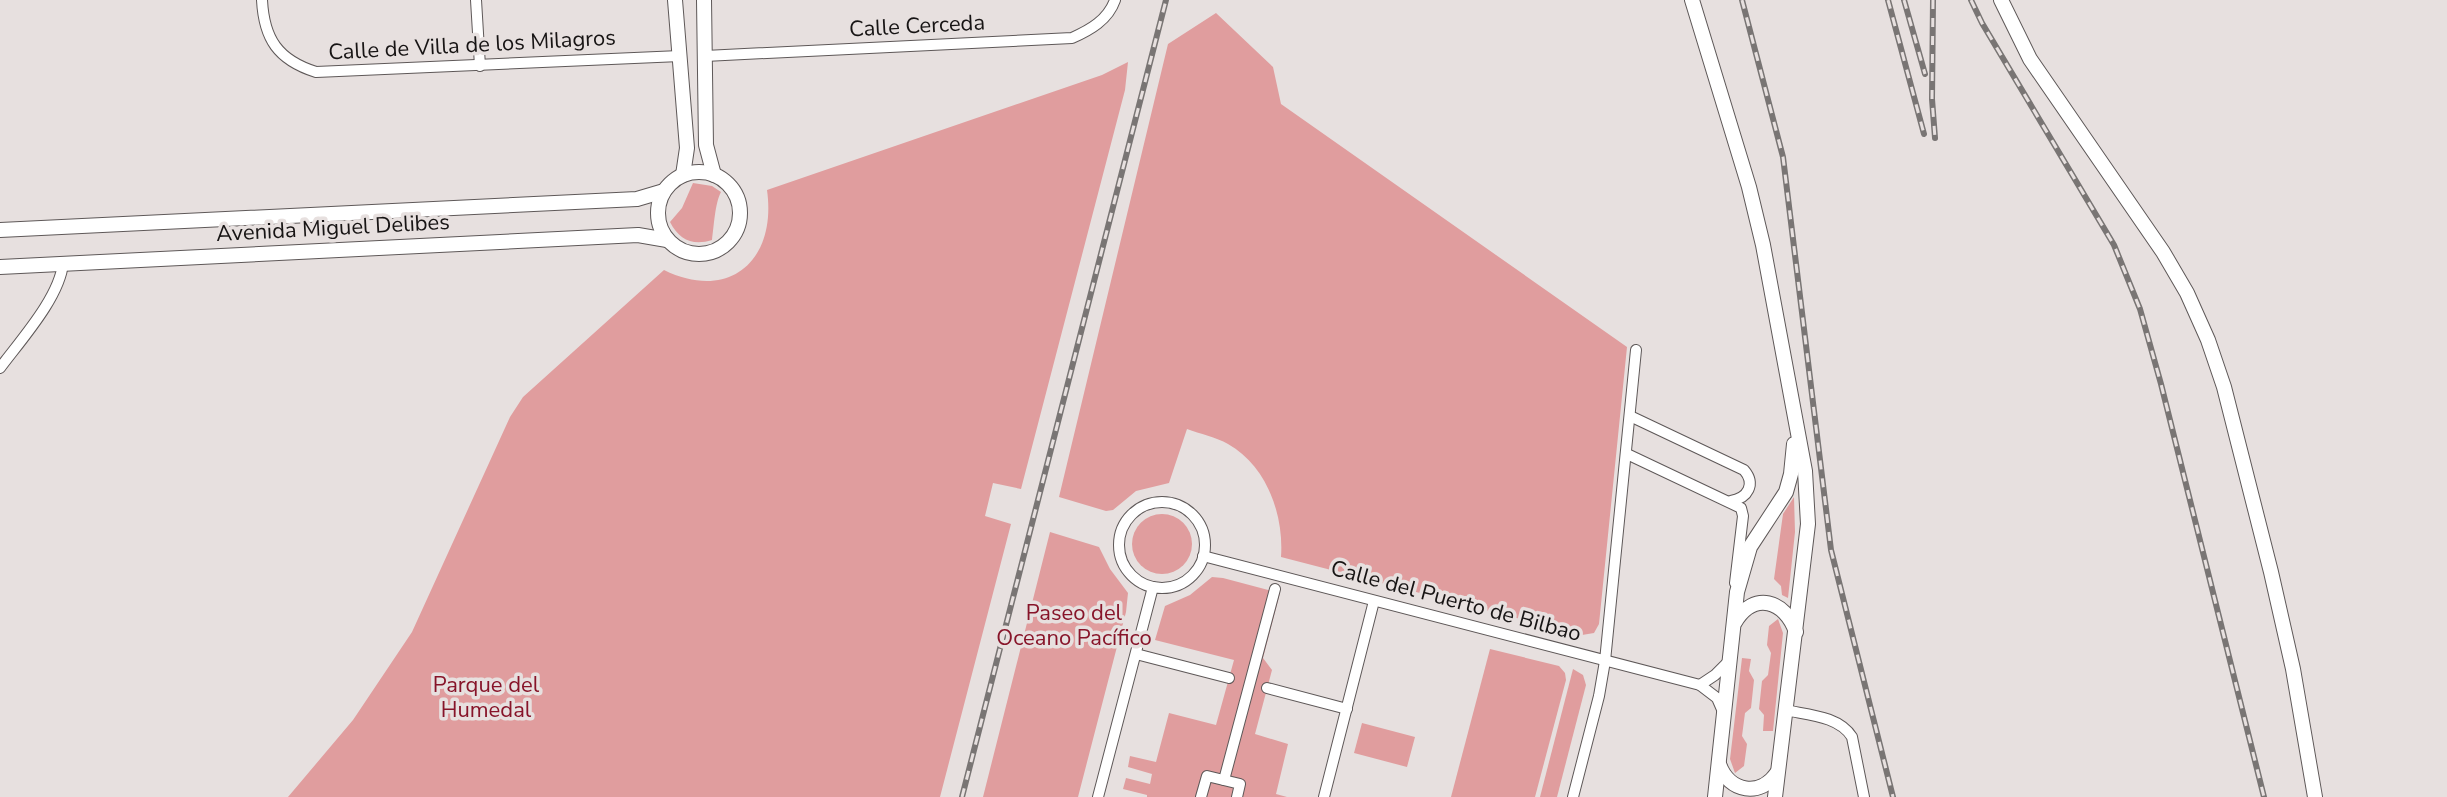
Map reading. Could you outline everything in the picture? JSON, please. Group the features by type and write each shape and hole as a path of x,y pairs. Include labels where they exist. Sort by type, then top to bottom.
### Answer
{"main road":[{"path":"675,0 687,148 683,175"},
{"path":"704,0 706,145 714,175"},
{"path":"1692,0 1760,232 1806,479 1808,516 1775,797"},
{"path":"2001,0 2030,59 2163,252 2208,340 2224,387 2271,572 2293,669 2315,797"},
{"path":"698,172 714,175 726,181 735,192 740,205 737,231 729,243 718,251 704,255 678,249 667,240 658,222 664,191 683,175 698,172"},
{"name":"Avenida Miguel Delibes","path":"0,230 637,199 664,191"},
{"name":"Avenida Miguel Delibes","path":"0,267 638,235 667,240"},
{"path":"1715,797 1737,592 1748,552 1778,507 1789,482 1794,419"},
{"path":"1735,622 1745,609 1768,603 1783,610 1796,632"},
{"path":"1719,764 1728,782 1747,791 1762,789 1775,778 1778,771"}],"street":[{"name":"Calle de Villa de los Milagros","path":"262,0 268,35 286,59 308,69 334,72 680,56"},
{"path":"476,0 480,66"},
{"name":"Calle Cerceda","path":"705,56 1072,38 1102,20 1115,0"},
{"path":"0,368 36,319 62,276 63,263"},
{"path":"1573,797 1605,661 1636,350"},
{"path":"1630,416 1744,470 1750,480 1749,490 1743,498 1729,501"},
{"path":"1627,454 1729,501 1743,511 1735,575 1737,592"},
{"path":"1163,502 1188,511 1202,531 1203,556 1196,571 1184,581 1169,587 1153,587 1129,572 1120,555 1120,535 1136,511 1163,502"},
{"name":"Calle del Puerto de Bilbao","path":"1203,556 1700,685"},
{"path":"1098,797 1153,587"},
{"path":"1224,780 1275,589"},
{"path":"1324,797 1374,601"},
{"path":"1136,654 1229,678"},
{"path":"1724,716 1717,698 1700,685 1731,659"},
{"path":"1267,688 1347,709"},
{"path":"1785,710 1832,721 1847,730 1852,737 1864,797"},
{"path":"1201,797 1207,776 1240,784 1237,797"}],"green space":[{"path":"1216,13 1273,67 1281,104 1627,347 1599,624 1594,633 1582,635 1281,557 1276,509 1263,478 1242,453 1213,437 1187,429 1169,483 1136,491 1113,510 1106,511 1059,497 1168,44"},
{"name":"Parque del Humedal","path":"1128,62 1125,90 1021,489 993,483 985,516 1011,524 940,797 288,797 353,720 412,632 510,417 523,397 664,270 687,279 709,281 728,277 744,269 756,255 764,237 768,215 767,190 1102,75"},
{"path":"693,183 712,186 721,192 712,240 687,240 670,222 682,208"},
{"path":"1794,497 1795,532 1788,598 1782,595 1781,586 1774,579 1783,514"},
{"path":"1162,514 1183,523 1192,544 1183,565 1162,574 1141,565 1132,544 1141,523"},
{"name":"Paseo del Oceano Pacífico","path":"1050,532 1099,547 1110,569 1128,593 1126,612 1078,797 983,797"},
{"path":"1212,577 1280,593 1263,658 1272,670 1255,734 1288,744 1276,794 1287,797 1147,797 1123,789 1126,778 1150,784 1152,774 1128,767 1130,756 1156,762 1169,713 1216,725 1234,660 1155,640 1165,606 1190,595"},
{"path":"1778,619 1783,633 1773,731 1763,731 1764,715 1759,709 1762,681 1768,675 1771,653 1767,645 1769,626"},
{"path":"1490,649 1559,666 1565,673 1566,680 1535,797 1451,797"},
{"path":"1742,658 1751,659 1749,671 1754,680 1751,708 1745,713 1742,736 1747,744 1744,766 1735,773 1730,759"},
{"path":"1573,669 1583,675 1586,685 1557,797 1540,797"},
{"path":"1362,723 1415,737 1407,767 1354,753"}],"railway":[{"path":"962,797 1166,0"},
{"path":"1742,0 1783,157 1831,550 1893,797"},
{"path":"1888,0 1924,134"},
{"path":"1904,0 1925,74"},
{"path":"1933,0 1932,99 1935,138"},
{"path":"1971,0 2114,245 2140,309 2264,797"}]}
